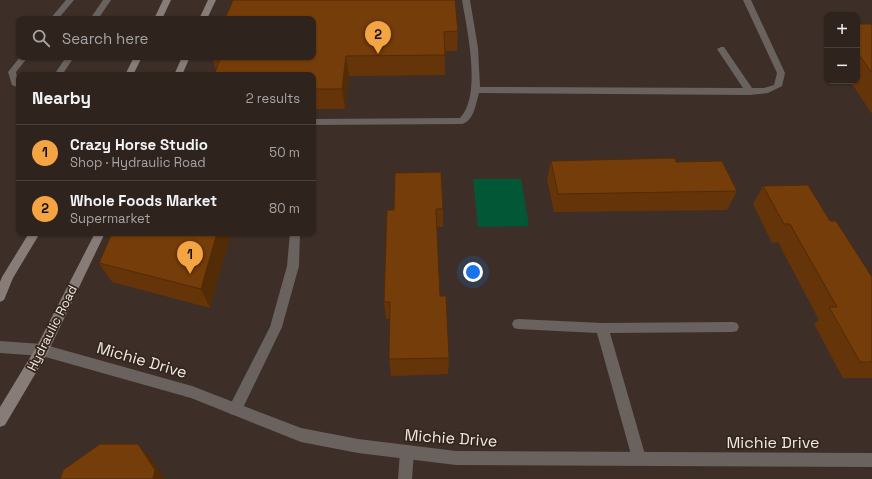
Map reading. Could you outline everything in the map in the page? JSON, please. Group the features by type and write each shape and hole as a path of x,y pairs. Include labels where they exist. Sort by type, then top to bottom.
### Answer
{"main road":[{"path":"159,16 167,0"},
{"path":"204,16 212,0"},
{"path":"130,72 136,60"},
{"path":"179,72 185,60"},
{"path":"0,297 8,277 33,236"},
{"name":"Hydraulic Road","path":"0,420 42,350 99,236"}],"street":[{"path":"57,16 70,0"},
{"path":"96,16 107,0"},
{"path":"316,122 462,121 467,116 476,90 474,48 466,0"},
{"path":"476,90 765,92 778,86 781,73 747,0"},
{"path":"721,49 750,92"},
{"path":"16,85 12,72 22,60"},
{"path":"60,72 68,60"},
{"path":"235,409 276,327 293,266 295,236"},
{"path":"518,324 602,328 733,327"},
{"path":"602,328 639,458"},
{"name":"Michie Drive","path":"0,347 42,350 192,392 301,435 358,446 456,458 872,460"},
{"path":"405,479 407,452"}],"green space":[{"path":"473,179 521,179 529,226 478,227"}],"building":[{"path":"233,0 455,0 458,31 444,32 445,55 346,56 342,89 316,89 316,72 215,72 220,60 316,60 316,16 226,16"},
{"path":"860,24 872,24 872,73 860,56"},
{"path":"675,158 676,162 722,161 737,191 558,194 551,161"},
{"path":"441,172 443,209 436,209 440,296 446,296 449,358 389,359 390,302 384,302 387,210 394,210 395,173"},
{"path":"808,185 830,221 836,221 872,277 872,362 860,362 829,307 837,307 790,224 784,224 763,186"},
{"path":"111,236 216,236 201,289 99,263"},
{"path":"100,444 138,444 155,470 153,479 60,479 63,470"}],"place":[{"name":"Whole Foods Market","path":"378,54"},
{"name":"Crazy Horse Studio","path":"190,274"}]}
